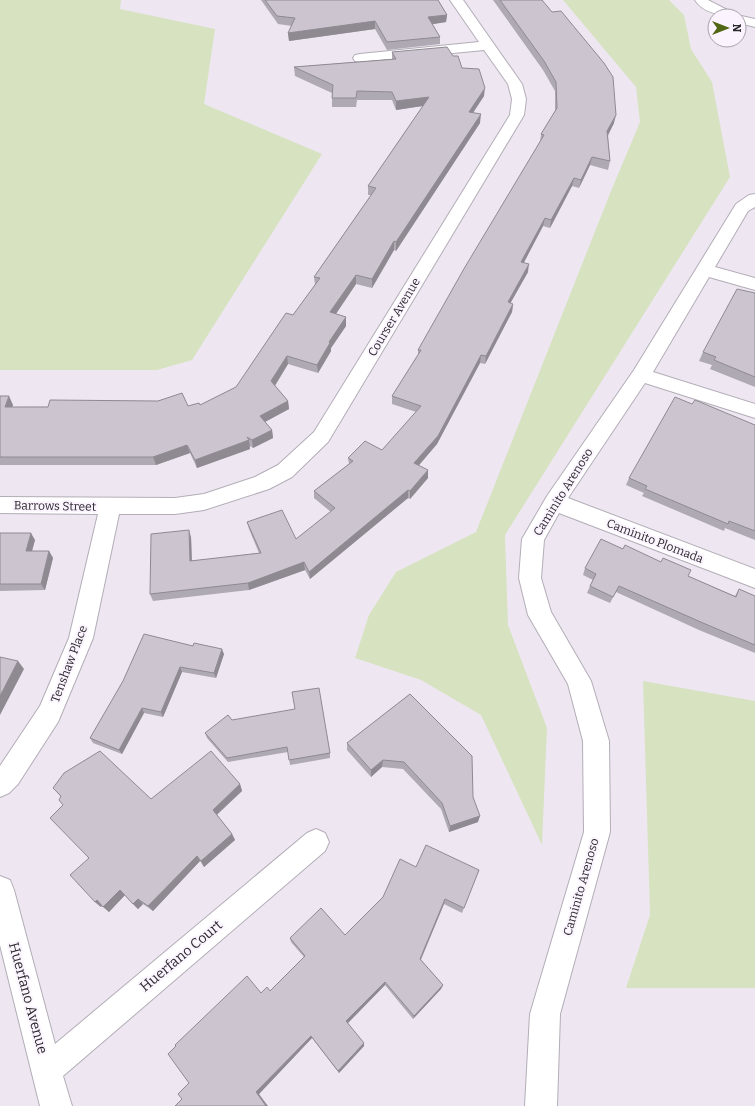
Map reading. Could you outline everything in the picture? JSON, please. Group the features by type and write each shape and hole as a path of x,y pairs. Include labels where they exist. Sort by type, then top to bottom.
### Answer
{"street":[{"name":"Courser Avenue","path":"110,506 175,506 197,503 262,483 285,471 321,437 517,115 519,99 515,84 456,0"},
{"path":"701,0 716,8"},
{"path":"360,58 488,45"},
{"name":"Caminito Arenoso","path":"541,1104 544,1014 597,832 596,741 579,681 540,615 530,578 533,539 554,502 641,375 742,208 755,199"},
{"path":"705,270 755,284"},
{"path":"641,375 755,412"},
{"name":"Caminito Plomada","path":"554,502 755,580"},
{"name":"Barrows Street","path":"0,505 110,506"},
{"name":"Tenshaw Place","path":"0,784 9,775 49,714 81,638 110,506"},
{"name":"Huerfano Court","path":"47,1070 316,842"},
{"name":"Huerfano Avenue","path":"0,890 56,1106"}],"green space":[{"path":"0,0 121,0 120,9 215,29 204,104 322,154 192,360 157,370 0,370"},
{"path":"563,0 669,0 684,15 691,49 712,82 730,177 505,535 508,625 547,728 542,845 481,715 421,680 355,658 369,615 396,572 476,532 611,191 640,122 636,87"},
{"path":"643,681 755,701 755,988 626,988 650,915"}],"building":[{"path":"265,0 438,0 447,15 428,17 440,37 387,42 375,21 288,33 295,18 277,16"},
{"path":"500,0 542,0 552,12 561,11 604,63 613,77 616,115 607,131 610,161 592,157 581,180 574,178 551,220 545,218 521,262 529,264 508,302 513,304 486,356 481,355 438,436 414,463 428,470 410,491 408,490 309,572 304,562 248,583 150,594 151,534 189,530 190,561 261,553 247,522 282,510 296,539 335,508 314,491 353,461 348,458 365,441 382,450 421,406 392,396 421,350 418,350 465,267 544,135 541,134 557,108 556,82 544,61"},
{"path":"447,47 453,56 458,56 462,68 479,69 485,88 469,112 481,114 396,242 394,241 372,279 356,275 330,312 346,317 329,342 330,343 317,365 287,356 271,381 288,401 260,416 272,430 252,440 247,437 249,440 195,460 187,445 153,457 0,457 0,396 9,396 5,407 48,407 50,400 158,401 182,393 188,406 199,403 200,405 236,387 286,313 293,315 320,278 314,277 376,188 368,186 429,97 396,101 392,92 357,91 356,98 332,98 333,85 294,67 396,59 392,52"},
{"path":"737,289 755,293 755,377 714,360 716,357 703,352"},
{"path":"675,397 692,404 695,400 755,425 755,531 729,521 728,524 645,489 647,486 629,478"},
{"path":"0,533 31,533 26,551 49,551 41,584 0,584"},
{"path":"601,539 623,549 625,545 661,562 663,558 691,570 688,576 736,597 739,589 755,596 755,645 619,586 613,597 590,586 596,574 585,568"},
{"path":"144,634 193,646 194,643 222,649 214,673 180,667 161,712 142,708 119,750 90,738 123,681"},
{"path":"0,657 18,661 0,696"},
{"path":"319,688 330,753 289,760 287,747 227,758 205,733 228,715 232,720 295,709 292,692"},
{"path":"410,694 472,756 473,797 480,816 450,826 442,803 404,762 383,760 371,770 347,743"},
{"path":"100,751 151,799 211,751 240,784 213,810 232,834 201,861 197,856 148,906 138,899 133,904 120,890 103,907 97,900 95,902 70,875 89,858 50,818 63,805 59,800 61,796 53,788 64,773"},
{"path":"426,845 479,870 464,908 445,899 420,959 443,985 414,1016 385,982 346,1021 364,1043 338,1071 311,1036 256,1092 266,1106 175,1106 182,1099 178,1094 189,1083 168,1054 176,1046 175,1045 247,976 261,993 267,987 270,991 305,956 290,938 321,908 345,935 383,897 400,859 416,867"}]}
